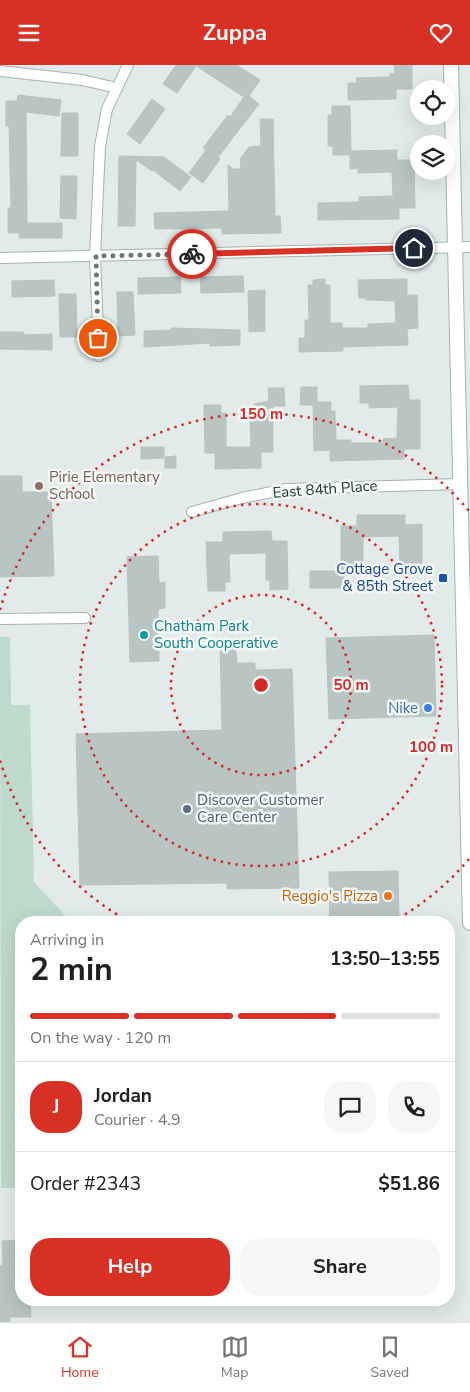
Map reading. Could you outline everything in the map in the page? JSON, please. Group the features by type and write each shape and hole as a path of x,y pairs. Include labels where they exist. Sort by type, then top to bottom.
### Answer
{"main road":[{"path":"452,65 461,484 466,617 470,923"}],"street":[{"path":"99,356 96,256 100,146 107,109 128,65"},
{"path":"0,71 82,80 117,88"},
{"path":"0,258 470,247"},
{"name":"East 84th Place","path":"192,512 242,498 286,489 461,484"},
{"path":"0,619 85,618"}],"green space":[{"path":"0,637 10,637 11,705 30,705 34,882 65,916 15,916 15,1188 1,1188"}],"building":[{"path":"176,65 237,65 260,80 249,96 259,104 218,157 220,159 203,183 189,173 206,150 203,148 228,115 230,117 244,97 196,66 177,93 163,84"},
{"path":"394,65 412,65 410,89 396,89 396,99 348,100 348,83 357,83 356,78 390,77 390,73 395,74"},
{"path":"18,95 61,100 59,116 26,112 27,223 62,223 62,238 19,238 19,233 8,233 8,208 11,208 9,126 6,126 6,101 17,101"},
{"path":"152,99 165,109 140,144 127,134"},
{"path":"332,106 350,106 351,151 397,150 397,160 410,160 410,180 414,180 415,208 399,208 399,219 318,220 318,203 359,202 359,197 393,196 392,172 358,173 358,168 350,169 350,155 333,155 333,146 328,146 328,115 332,115"},
{"path":"62,113 78,113 78,156 61,156"},
{"path":"260,119 273,119 275,216 280,216 281,233 222,234 222,228 155,229 154,213 229,211 228,165 233,169 241,169 240,159 249,147 261,146"},
{"path":"119,156 164,157 191,177 180,191 153,170 136,160 135,226 118,226"},
{"path":"61,176 77,176 76,219 60,218"},
{"path":"243,276 244,292 201,293 200,277"},
{"path":"180,277 181,293 138,294 138,278"},
{"path":"325,279 325,285 330,285 330,323 342,323 342,328 368,328 368,324 396,323 395,301 359,298 358,280 407,279 407,295 417,295 418,328 407,329 408,345 343,347 343,351 299,352 299,338 305,338 305,320 309,320 308,285 313,285 313,280"},
{"path":"54,280 55,296 12,297 12,281"},
{"path":"265,290 265,331 249,332 248,291"},
{"path":"117,292 133,292 135,335 118,336"},
{"path":"59,294 76,294 77,337 60,337"},
{"path":"171,328 240,330 240,345 210,346 210,343 144,347 144,331 172,330"},
{"path":"0,332 23,332 24,335 52,334 52,350 0,349"},
{"path":"408,385 409,400 420,400 420,449 404,449 404,459 330,461 330,450 314,451 313,405 300,405 301,387 317,387 317,402 331,402 331,411 335,411 336,440 351,440 351,443 383,443 383,439 397,438 398,407 369,408 369,403 360,403 360,386"},
{"path":"268,388 284,388 285,406 273,406 273,452 261,452 261,468 215,469 215,453 205,453 204,405 221,405 221,413 226,413 226,447 251,447 250,413 254,413 254,404 269,401"},
{"path":"141,447 164,447 164,458 141,459"},
{"path":"176,456 176,468 165,468 165,457"},
{"path":"0,476 22,476 22,492 51,492 54,576 0,577"},
{"path":"357,515 405,515 405,525 422,524 422,573 405,573 404,564 400,564 399,536 363,537 363,565 359,565 360,574 344,575 343,588 310,588 310,571 341,571 341,526 357,526"},
{"path":"271,531 272,541 287,541 288,589 270,590 270,580 266,580 266,553 229,554 230,582 225,582 225,591 208,591 206,542 223,542 223,532"},
{"name":"Chatham Park South Cooperative","path":"158,556 159,583 165,582 165,608 158,609 159,661 130,662 127,557"},
{"path":"434,635 436,716 329,719 326,638"},
{"name":"Discover Customer Care Center","path":"220,643 235,643 237,663 255,663 255,670 292,669 299,888 227,889 227,883 80,885 76,734 222,730"},
{"path":"398,871 399,916 330,916 329,872"},
{"path":"15,1240 15,1306 30,1306 31,1317 10,1317 10,1322 0,1322 0,1266 3,1265 2,1241"}],"way so far":[{"path":"98,338 96,256 192,254"}],"place":[{"name":"Pirie Elementary School","path":"39,486"},
{"name":"Cottage Grove & 85th Street","path":"443,578"},
{"name":"Chatham Park South Cooperative","path":"144,635"},
{"name":"Nike","path":"428,708"},
{"name":"Discover Customer Care Center","path":"187,809"},
{"name":"Reggio's Pizza","path":"388,896"}],"route":[{"path":"192,254 414,248"}]}
